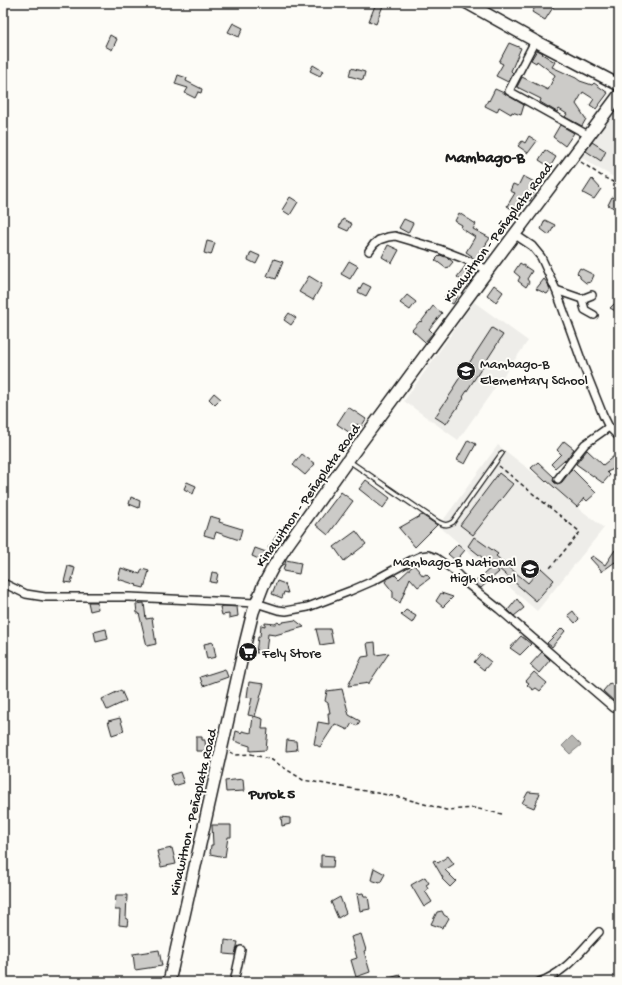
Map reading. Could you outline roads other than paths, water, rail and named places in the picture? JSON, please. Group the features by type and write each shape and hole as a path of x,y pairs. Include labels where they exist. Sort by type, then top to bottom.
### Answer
{"street":[{"path":"467,3 619,85"},
{"path":"535,41 509,91 588,135"},
{"name":"Kinawitnon - Peñaplata Road","path":"169,982 245,644 253,612 263,586 276,561 348,460 514,234 619,95"},
{"path":"514,234 532,246 541,257 556,290 603,415 609,427 619,437"},
{"path":"369,251 379,240 395,236 462,258 488,270"},
{"path":"556,290 582,299 592,295"},
{"path":"582,299 585,310 594,315"},
{"path":"558,479 585,444 609,427"},
{"path":"3,583 26,594 45,597 129,597 256,604 286,611 308,607 350,591 412,560 421,556 428,556 436,558 452,569 465,582 499,609 614,708"},
{"path":"539,982 566,968 599,932"},
{"path":"234,982 241,950"}],"lane":[{"path":"348,460 438,522 446,525 453,522 502,453"}],"place":[{"name":"Mambago-B Elementary School","path":"466,371"},
{"name":"Mambago-B National High School","path":"530,569"},
{"name":"Fely Store","path":"248,652"}],"district":[{"name":"Mambago-B","path":"485,156"},
{"name":"Purok 5","path":"272,793"}]}
